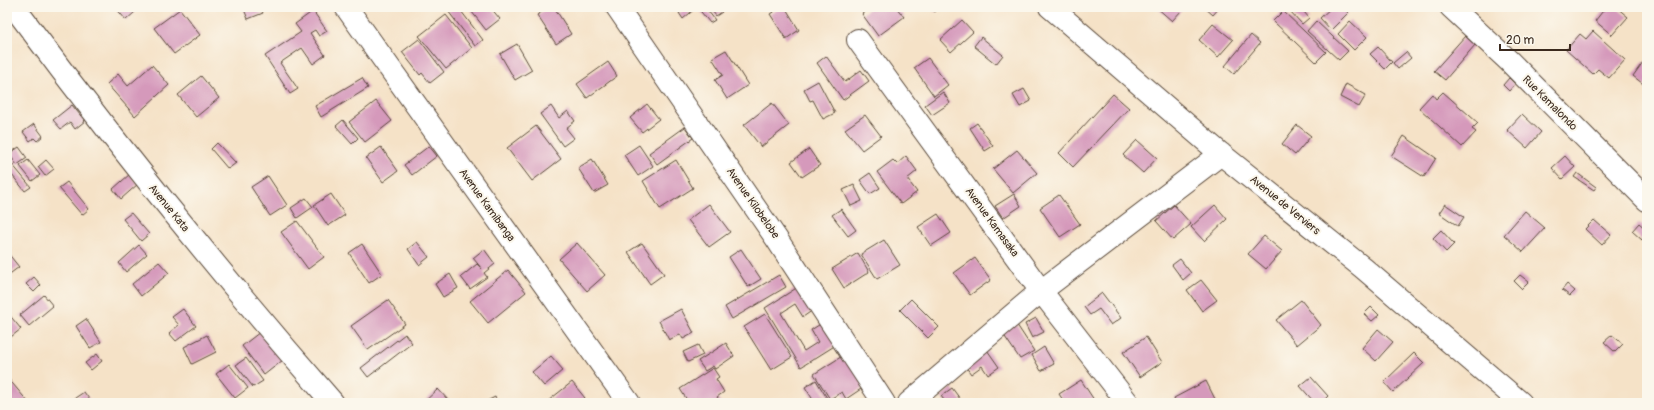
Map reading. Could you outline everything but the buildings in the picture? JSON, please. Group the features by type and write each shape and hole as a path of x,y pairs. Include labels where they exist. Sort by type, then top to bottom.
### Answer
{"street":[{"name":"Avenue Kata","path":"14,7 62,72 158,195 241,296 333,403"},
{"name":"Avenue Kamibanga","path":"346,7 629,403"},
{"name":"Avenue Kilobelobe","path":"617,7 776,238 884,403"},
{"name":"Avenue de Verviers","path":"1050,7 1221,154 1362,267 1521,403"},
{"name":"Rue Kamalondo","path":"1451,7 1509,61 1647,200"},
{"name":"Avenue Kamasaka","path":"858,40 1041,291 1128,403"},
{"path":"909,403 1041,291 1221,154"}]}
